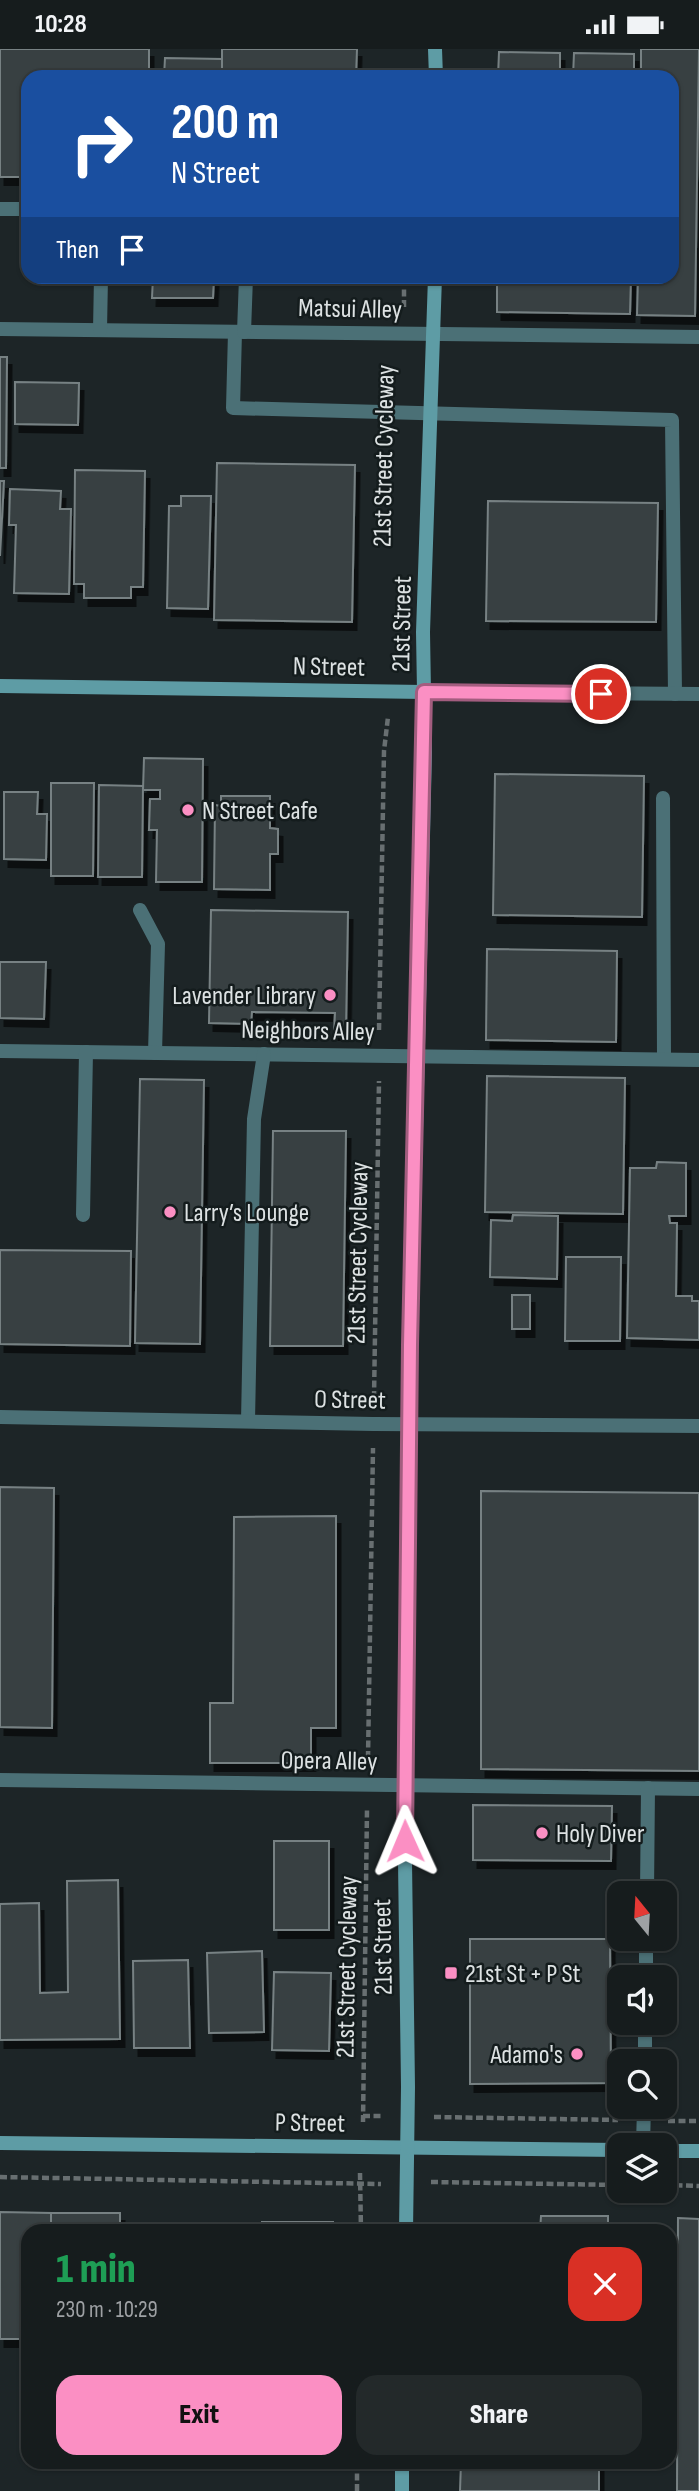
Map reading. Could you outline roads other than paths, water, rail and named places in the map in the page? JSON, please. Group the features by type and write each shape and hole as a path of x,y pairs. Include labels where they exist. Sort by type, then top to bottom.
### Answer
{"main road":[{"path":"435,49 436,70"},
{"name":"21st Street","path":"405,2224 407,2116 404,1786 409,1423 423,632 433,415 435,284"},
{"name":"N Street","path":"0,686 424,692"},
{"name":"P Street","path":"0,2143 607,2150"},
{"path":"677,2151 699,2151"},
{"path":"402,2469 402,2491"}],"street":[{"path":"0,209 21,209"},
{"path":"100,330 101,284"},
{"path":"245,284 233,408 672,420 675,694"},
{"name":"Matsui Alley","path":"0,328 699,337"},
{"name":"N Street","path":"424,692 699,694"},
{"path":"663,798 664,1059"},
{"path":"140,909 158,944 155,1053"},
{"name":"Neighbors Alley","path":"0,1051 699,1059"},
{"path":"83,1215 86,1052"},
{"path":"248,1421 254,1119 264,1054"},
{"name":"O Street","path":"0,1417 373,1424 699,1426"},
{"name":"Opera Alley","path":"0,1780 699,1789"},
{"path":"647,1881 648,1788"}],"place":[{"name":"N Street Cafe","path":"188,810"},
{"name":"Lavender Library","path":"330,995"},
{"name":"Larry’s Lounge","path":"170,1212"},
{"name":"Holy Diver","path":"542,1833"},
{"name":"21st St + P St","path":"451,1973"},
{"name":"Adamo's","path":"577,2054"}]}
